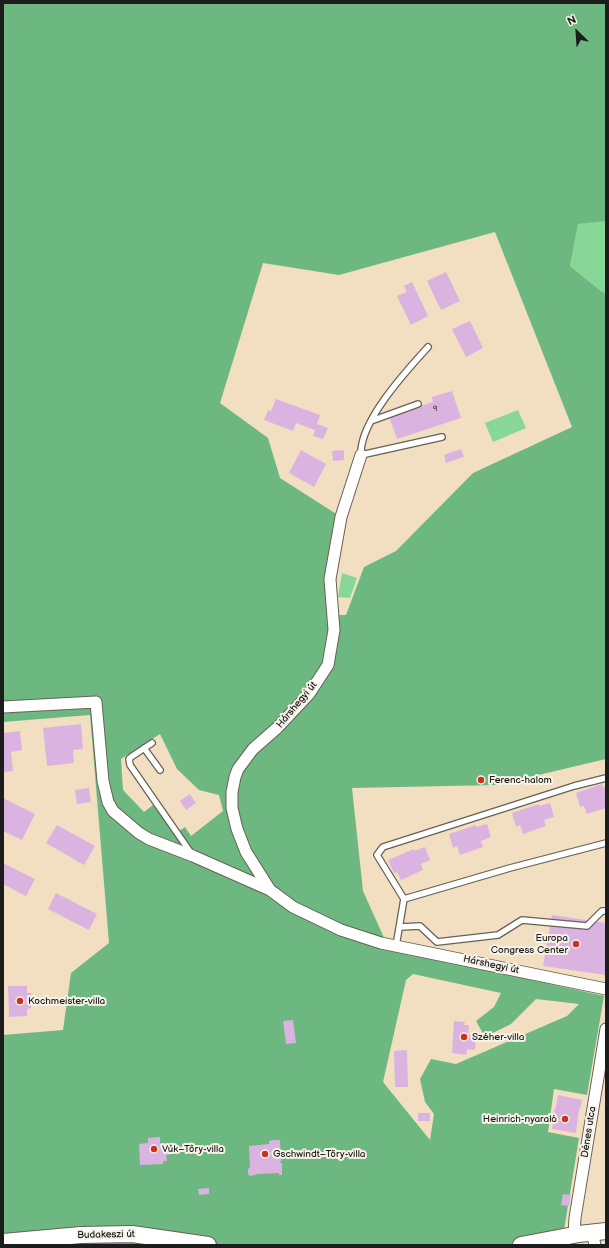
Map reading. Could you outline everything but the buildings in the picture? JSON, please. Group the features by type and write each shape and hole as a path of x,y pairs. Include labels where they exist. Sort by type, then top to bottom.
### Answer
{"main road":[{"name":"Budakeszi út","path":"3,1242 88,1234 132,1234 208,1245"},
{"path":"521,1245 574,1235 597,1236"}],"street":[{"name":"Hárshegyi út","path":"270,890 246,852 237,829 232,808 232,792 235,777 238,769 253,749 277,728 309,694 328,665 334,630 330,579 341,517 361,455"},
{"name":"Hárshegyi út","path":"3,707 96,702 103,781 108,802 113,811 139,833 149,839 193,856 270,890 293,907 341,930 381,943 606,989"},
{"name":"Dénes utca","path":"574,1235 575,1218 606,1029"}],"lane":[{"path":"428,347 405,372 378,410 366,430 360,447 361,455 442,437"},
{"path":"371,422 418,404"},
{"path":"152,743 129,759 130,765 193,856"},
{"path":"144,748 160,770"},
{"path":"396,946 404,899 377,855 383,847 574,786 606,778"},
{"path":"404,899 606,842"},
{"path":"400,927 420,926 437,942 498,935 522,920 586,926 602,911 606,911"}],"green space":[{"path":"3,3 606,3 606,221 578,224 570,266 601,291 606,293 606,759 496,785 352,788 363,891 385,940 384,947 604,996 587,1095 554,1089 548,1132 579,1138 564,1230 572,1245 3,1245 3,1035 63,1030 71,973 109,943 90,715 3,722","holes":["495,232 572,427 473,473 396,551 364,567 346,615 333,615 330,579 341,517 280,478 268,438 220,403 263,263 339,275","160,734 177,769 199,790 219,795 223,811 191,836 185,827 175,834 153,805 144,812 123,790 121,759","413,974 501,993 494,1007 476,1021 485,1037 511,1024 536,999 579,1004 567,1016 456,1064 431,1059 420,1079 425,1102 434,1114 430,1140 383,1082 406,980"]},
{"path":"605,220 606,293 601,291 570,266 578,224"},
{"path":"518,410 526,428 493,442 485,423"},
{"path":"342,573 357,578 350,598 338,597"}],"place":[{"name":"Ferenc-halom","path":"481,780"},
{"name":"Europa Congress Center","path":"576,944"},
{"name":"Kochmeister-villa","path":"20,1001"},
{"name":"Széher-villa","path":"464,1037"},
{"name":"Heinrich-nyaraló","path":"565,1119"},
{"name":"Vúk–Tőry-villa","path":"154,1149"},
{"name":"Gschwindt–Tőry-villa","path":"265,1154"}]}
